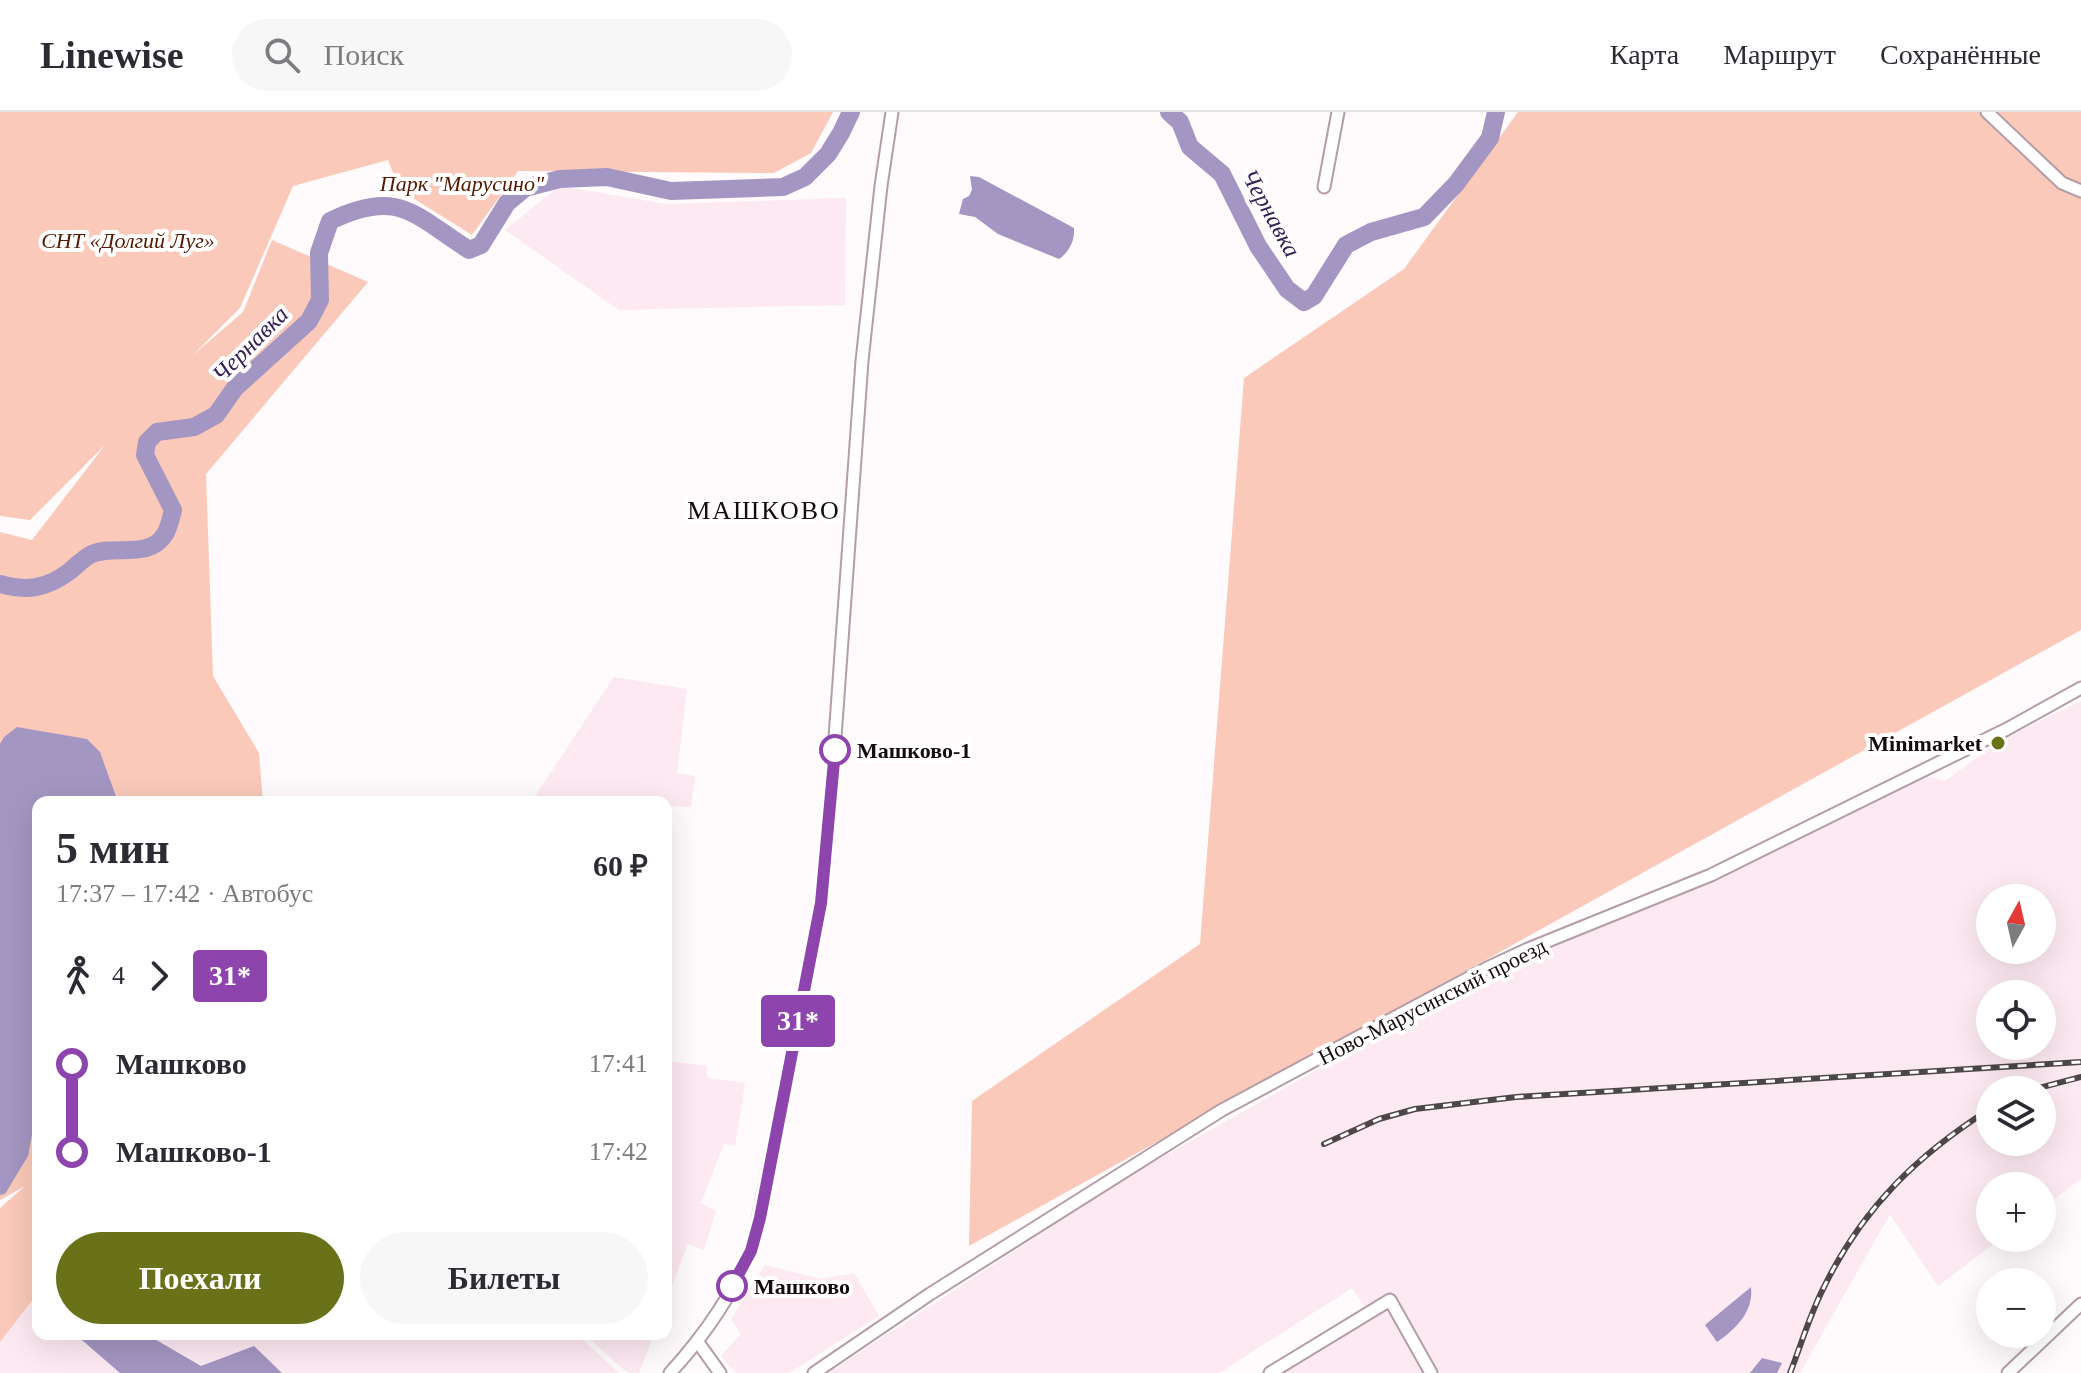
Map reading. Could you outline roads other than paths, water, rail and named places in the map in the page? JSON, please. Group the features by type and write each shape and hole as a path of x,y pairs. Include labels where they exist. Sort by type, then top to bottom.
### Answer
{"street":[{"path":"670,1373 697,1341 741,1271 754,1240 821,903 830,820 868,295 892,112"},
{"path":"1324,187 1338,112"},
{"path":"1987,112 2062,183 2081,191"},
{"name":"Ново-Марусинский проезд","path":"814,1373 930,1294 1222,1110 1487,968 1711,875 2007,729 2081,688"},
{"path":"1270,1373 1390,1300 1431,1373"},
{"path":"2008,1373 2081,1304"},
{"path":"697,1341 720,1373"}],"waterway":[{"name":"Чернавка","path":"0,584 19,588 45,585 62,577 90,555 109,550 140,549 158,542 166,532 173,510 145,455 147,442 157,432 194,427 216,415 235,388 309,321 320,300 319,253 330,221 353,211 389,206 418,216 469,250 481,245 507,203 525,188 560,179 607,177 671,191 783,187 805,177 828,154 851,112"},
{"name":"Чернавка","path":"1169,112 1180,122 1190,147 1222,174 1258,246 1287,289 1304,302 1314,296 1346,245 1371,232 1424,217 1456,184 1490,138 1496,112"}],"railway":[{"path":"1324,1144 1379,1119 1415,1109 1516,1097 2081,1062"},
{"path":"2056,1084 2081,1077"},
{"path":"1790,1373 1824,1287 1856,1233 1915,1165 1976,1118"}],"place":[{"name":"Minimarket","path":"1998,743"},
{"name":"Машково-1","path":"835,750"},
{"name":"Машково","path":"732,1286"}],"district":[{"name":"МАШКОВО","path":"764,510"}],"park label":[{"name":"Парк \"Марусино\"","path":"462,183"},
{"name":"СНТ «Долгий Луг»","path":"128,240"}]}
